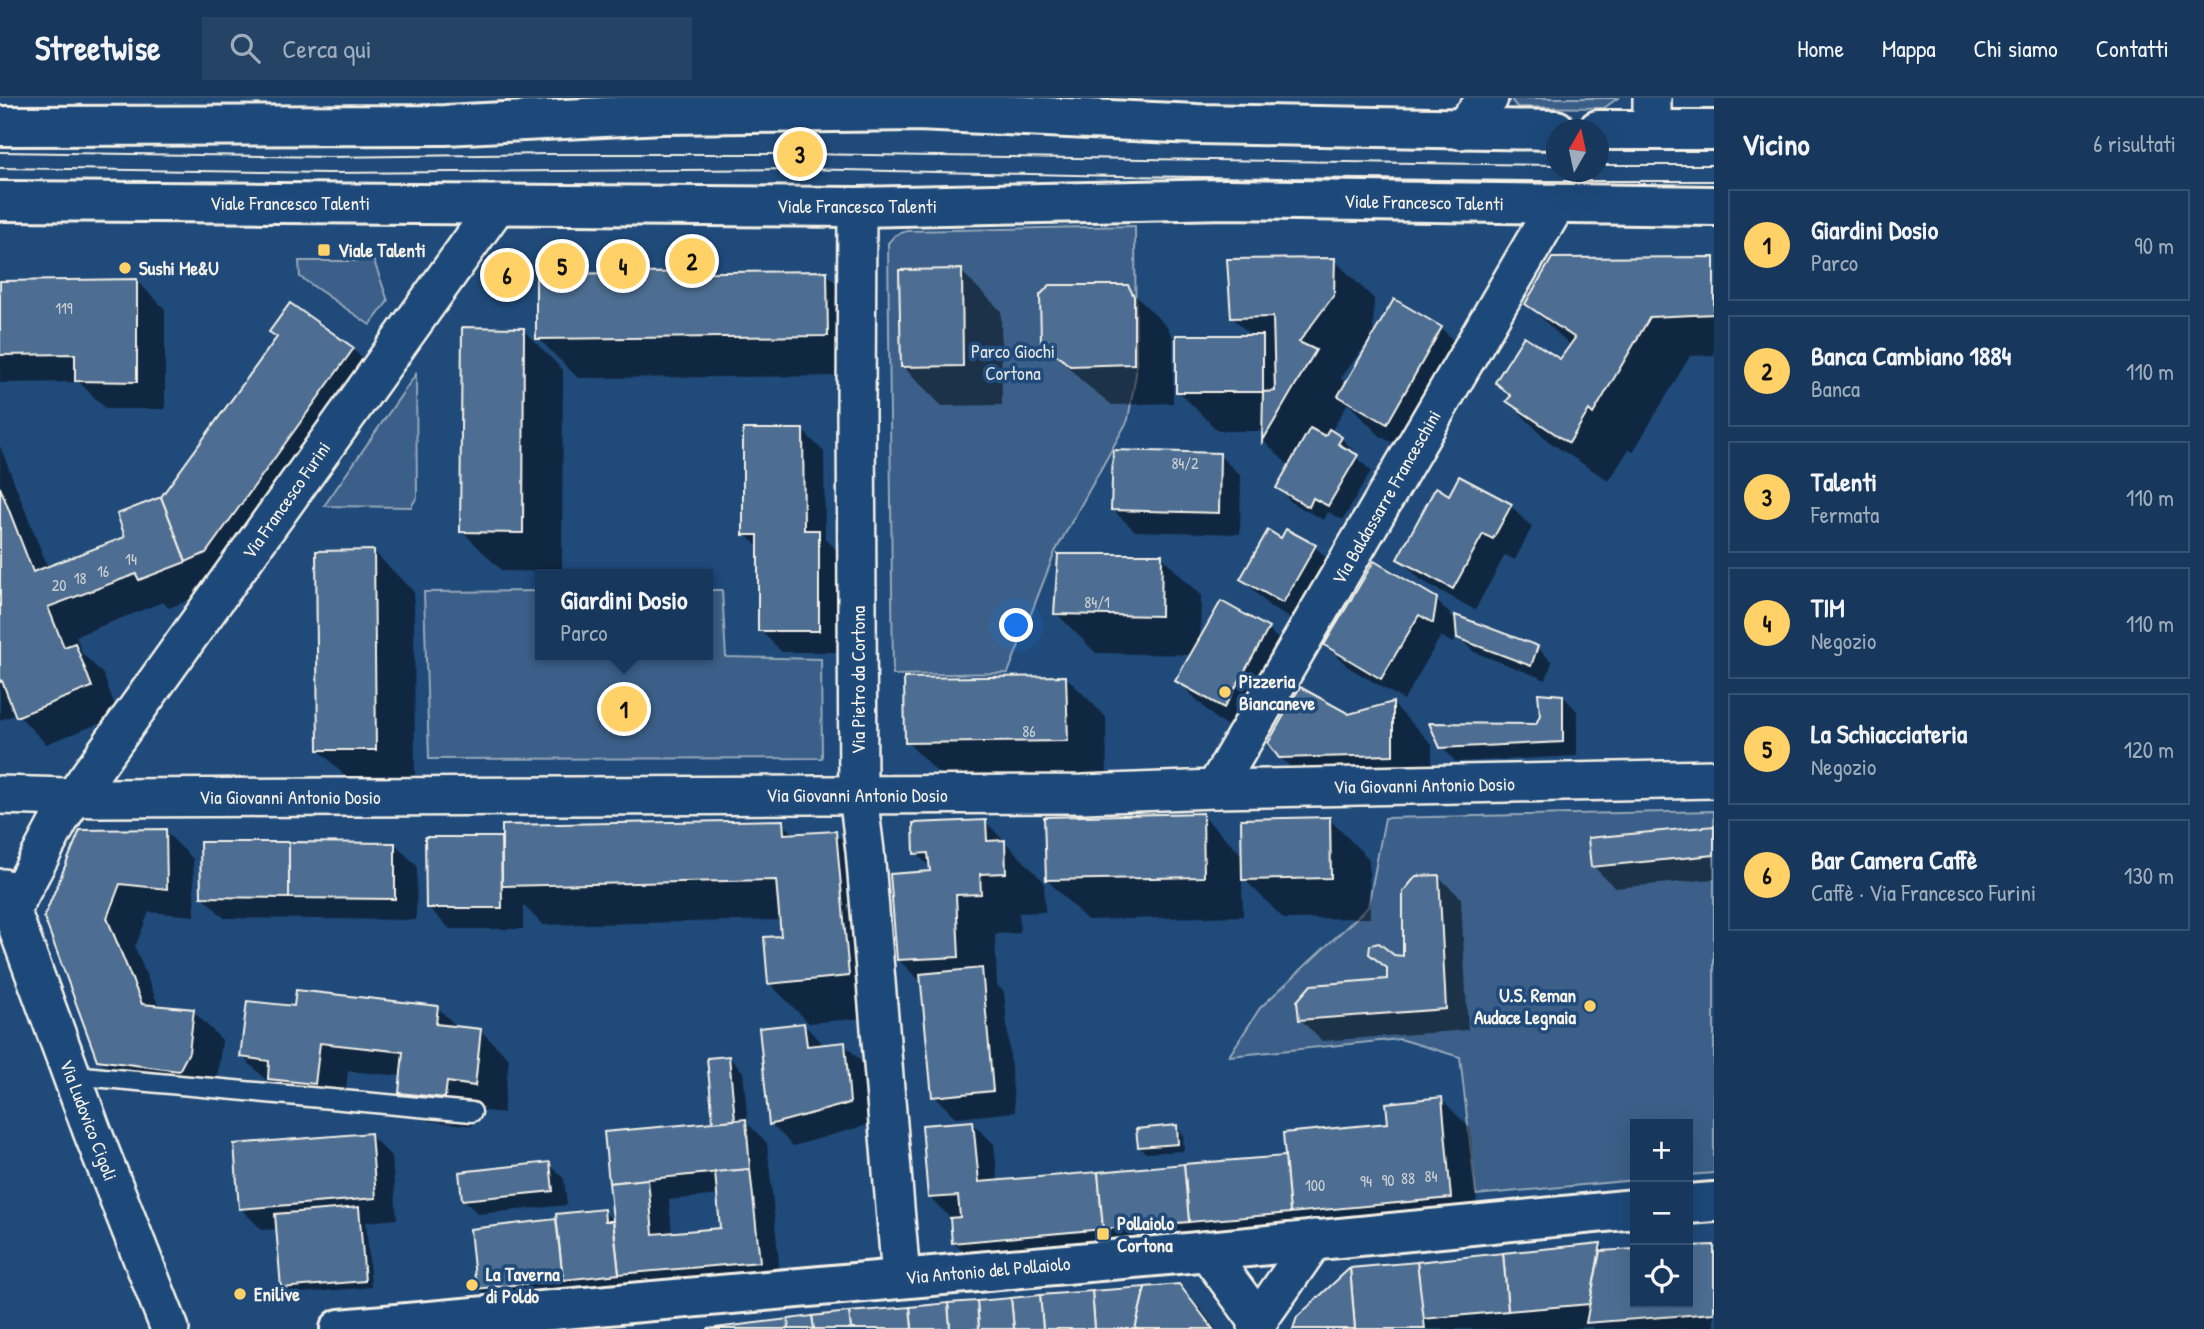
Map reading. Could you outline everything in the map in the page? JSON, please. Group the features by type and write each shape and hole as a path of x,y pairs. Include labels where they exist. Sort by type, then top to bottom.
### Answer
{"main road":[{"path":"712,98 764,111"},
{"path":"0,126 445,125 908,104 1034,107 1197,124 1546,130"},
{"path":"1609,127 1652,114 1714,130"},
{"name":"Viale Francesco Talenti","path":"0,201 858,207 1227,199 1714,206"},
{"path":"1693,1204 1714,1202"},
{"name":"Via Antonio del Pollaiolo","path":"340,1329 1630,1209"}],"street":[{"path":"1460,130 1489,98"},
{"name":"Via Francesco Furini","path":"74,797 498,204"},
{"name":"Via Baldassarre Franceschini","path":"1216,789 1556,205"},
{"name":"Via Pietro da Cortona","path":"858,207 858,795 901,1278"},
{"name":"Via Giovanni Antonio Dosio","path":"0,795 1083,794 1714,779"},
{"name":"Via Ludovico Cigoli","path":"74,797 4,901 170,1329"},
{"path":"1206,1250 1258,1325 1315,1239"}],"lane":[{"path":"72,1075 472,1112"}],"green space":[{"path":"1514,98 1618,98 1604,108 1517,107 1512,101"},
{"name":"Parco Giochi Cortona","path":"1135,226 1136,374 1128,420 1055,552 1008,673 893,675 888,243 895,235 907,231"},
{"path":"299,261 374,261 388,301 370,325 300,277"},
{"path":"416,374 417,497 411,507 324,506"},
{"path":"713,590 722,590 726,657 821,659 822,758 429,759 424,592 535,591 535,660 713,660"},
{"path":"1714,811 1714,1173 1693,1175 1693,1119 1630,1119 1630,1180 1476,1195 1460,1057 1400,1039 1229,1056 1260,1008 1368,907 1385,818"}],"building":[{"path":"1714,257 1714,314 1650,317 1593,414 1589,410 1569,443 1506,401 1511,396 1495,382 1524,336 1560,359 1575,338 1525,304 1552,258"},
{"path":"1335,258 1334,295 1299,342 1316,350 1262,442 1263,392 1275,391 1273,317 1231,318 1227,259"},
{"path":"962,269 963,366 901,367 899,270"},
{"path":"827,271 828,336 536,339 536,274"},
{"path":"137,279 137,382 75,381 75,354 0,355 0,281"},
{"path":"1050,285 1128,285 1134,296 1134,364 1070,366 1041,342 1040,295"},
{"path":"1394,299 1442,327 1387,424 1338,396"},
{"path":"290,303 354,348 206,553 186,562 161,497 277,337 269,332"},
{"path":"462,327 524,328 523,533 460,532"},
{"path":"1176,335 1263,335 1263,392 1176,392"},
{"path":"1310,428 1325,436 1329,429 1342,437 1338,444 1358,455 1328,506 1313,498 1309,507 1276,488"},
{"path":"743,429 803,429 804,530 819,530 819,631 758,631 758,535 743,535"},
{"path":"1113,450 1220,453 1219,513 1111,510"},
{"path":"1459,476 1512,504 1493,539 1483,534 1453,589 1397,559 1436,487 1449,495"},
{"path":"0,487 33,572 125,537 117,514 161,497 186,562 139,580 136,574 48,607 64,647 75,643 92,687 16,717 2,681 0,682"},
{"path":"1286,529 1316,545 1283,603 1240,579 1268,530 1281,538"},
{"path":"374,550 376,750 318,750 316,551"},
{"path":"1058,554 1162,554 1161,616 1054,614"},
{"path":"1374,561 1437,598 1433,623 1419,615 1381,679 1324,645"},
{"path":"1221,601 1269,628 1224,708 1175,681"},
{"path":"1455,615 1538,646 1531,666 1457,638"},
{"path":"1066,676 1068,741 905,743 904,678"},
{"path":"1300,687 1349,714 1393,702 1393,755 1279,758 1268,743"},
{"path":"1538,693 1563,695 1563,742 1440,748 1429,723 1536,724 1540,715"},
{"path":"1203,813 1204,877 1046,880 1044,817"},
{"path":"1330,817 1331,878 1242,880 1241,819"},
{"path":"783,820 784,834 836,831 849,976 768,984 764,937 781,936 776,880 502,886 502,825"},
{"path":"986,820 987,841 1005,840 1006,873 980,874 981,894 956,895 959,957 897,960 890,874 930,871 928,853 914,854 913,823"},
{"path":"1714,826 1714,855 1591,867 1588,838"},
{"path":"166,829 167,889 120,884 107,918 142,1004 194,1009 189,1052 179,1071 97,1060 44,917 80,830"},
{"path":"425,837 501,837 502,908 426,908"},
{"path":"200,842 289,842 289,898 201,897"},
{"path":"289,842 395,843 395,899 289,898"},
{"path":"1439,875 1446,1009 1299,1020 1297,1001 1311,985 1387,979 1387,968 1369,954 1370,945 1379,943 1394,955 1403,956 1403,892 1416,876"},
{"path":"982,968 993,1091 932,1097 920,974"},
{"path":"296,990 438,1006 436,1024 481,1029 475,1086 447,1082 445,1098 399,1093 403,1052 320,1043 315,1084 268,1079 269,1061 240,1057 247,1001 294,1006"},
{"path":"804,1023 807,1046 845,1042 850,1103 769,1125 759,1028"},
{"path":"729,1056 735,1120 713,1122 707,1058"},
{"path":"1442,1097 1451,1198 1290,1213 1283,1133 1388,1123 1386,1103"},
{"path":"746,1119 750,1169 609,1183 604,1132"},
{"path":"973,1121 979,1182 1098,1172 1103,1229 952,1243 950,1218 960,1217 958,1196 928,1198 922,1125"},
{"path":"1177,1125 1178,1144 1138,1147 1136,1129"},
{"path":"371,1133 376,1198 239,1209 234,1144"},
{"path":"1285,1156 1290,1213 1189,1222 1184,1164"},
{"path":"550,1162 553,1191 462,1200 459,1172"},
{"path":"1184,1164 1189,1222 1103,1229 1098,1172"},
{"path":"750,1169 760,1262 619,1274 609,1183 648,1179 653,1234 720,1228 715,1172"},
{"path":"359,1207 365,1281 281,1288 275,1214"},
{"path":"604,1209 605,1221 613,1221 619,1274 563,1280 556,1214"},
{"path":"556,1219 563,1280 476,1289 470,1229"},
{"path":"1601,1243 1590,1304 1508,1311 1503,1253"},
{"path":"1714,1245 1714,1313 1586,1323 1600,1251 1630,1249 1630,1308 1693,1308 1693,1246"},
{"path":"1503,1253 1508,1311 1423,1319 1417,1262"},
{"path":"1417,1262 1425,1329 1355,1329 1350,1268"},
{"path":"1350,1268 1355,1329 1293,1329 1297,1317"},
{"path":"1179,1284 1213,1329 1135,1329 1145,1287"},
{"path":"1145,1287 1135,1329 1095,1329 1092,1291"},
{"path":"1092,1291 1095,1329 1043,1329 1040,1295"},
{"path":"1040,1295 1043,1329 1014,1329 1011,1298"},
{"path":"1011,1298 1014,1329 979,1329 977,1301"},
{"path":"977,1301 979,1329 950,1329 948,1303"},
{"path":"948,1303 950,1329 912,1329 910,1307"},
{"path":"910,1307 912,1329 851,1329 849,1312"},
{"path":"849,1312 851,1329 814,1329 812,1316"},
{"path":"812,1316 814,1329 789,1329 788,1319"},
{"path":"788,1319 789,1329 707,1329"}],"tram line":[{"path":"0,152 329,157 800,154 1546,165"},
{"path":"1609,165 1714,165"},
{"path":"0,168 329,173 800,169 1119,176 1714,181"}],"place":[{"name":"Talenti","path":"800,154"},
{"name":"Viale Talenti","path":"324,250"},
{"name":"Banca Cambiano 1884","path":"692,261"},
{"name":"La Schiacciateria","path":"562,266"},
{"name":"TIM","path":"623,266"},
{"name":"Sushi Me&U","path":"125,268"},
{"name":"Bar Camera Caffè","path":"507,275"},
{"name":"Pizzeria Biancaneve","path":"1225,692"},
{"name":"Giardini Dosio","path":"624,709"},
{"name":"U.S. Reman Audace Legnaia","path":"1590,1006"},
{"name":"Pollaiolo Cortona","path":"1103,1234"},
{"name":"La Taverna di Poldo","path":"472,1285"},
{"name":"Enilive","path":"240,1294"}]}
